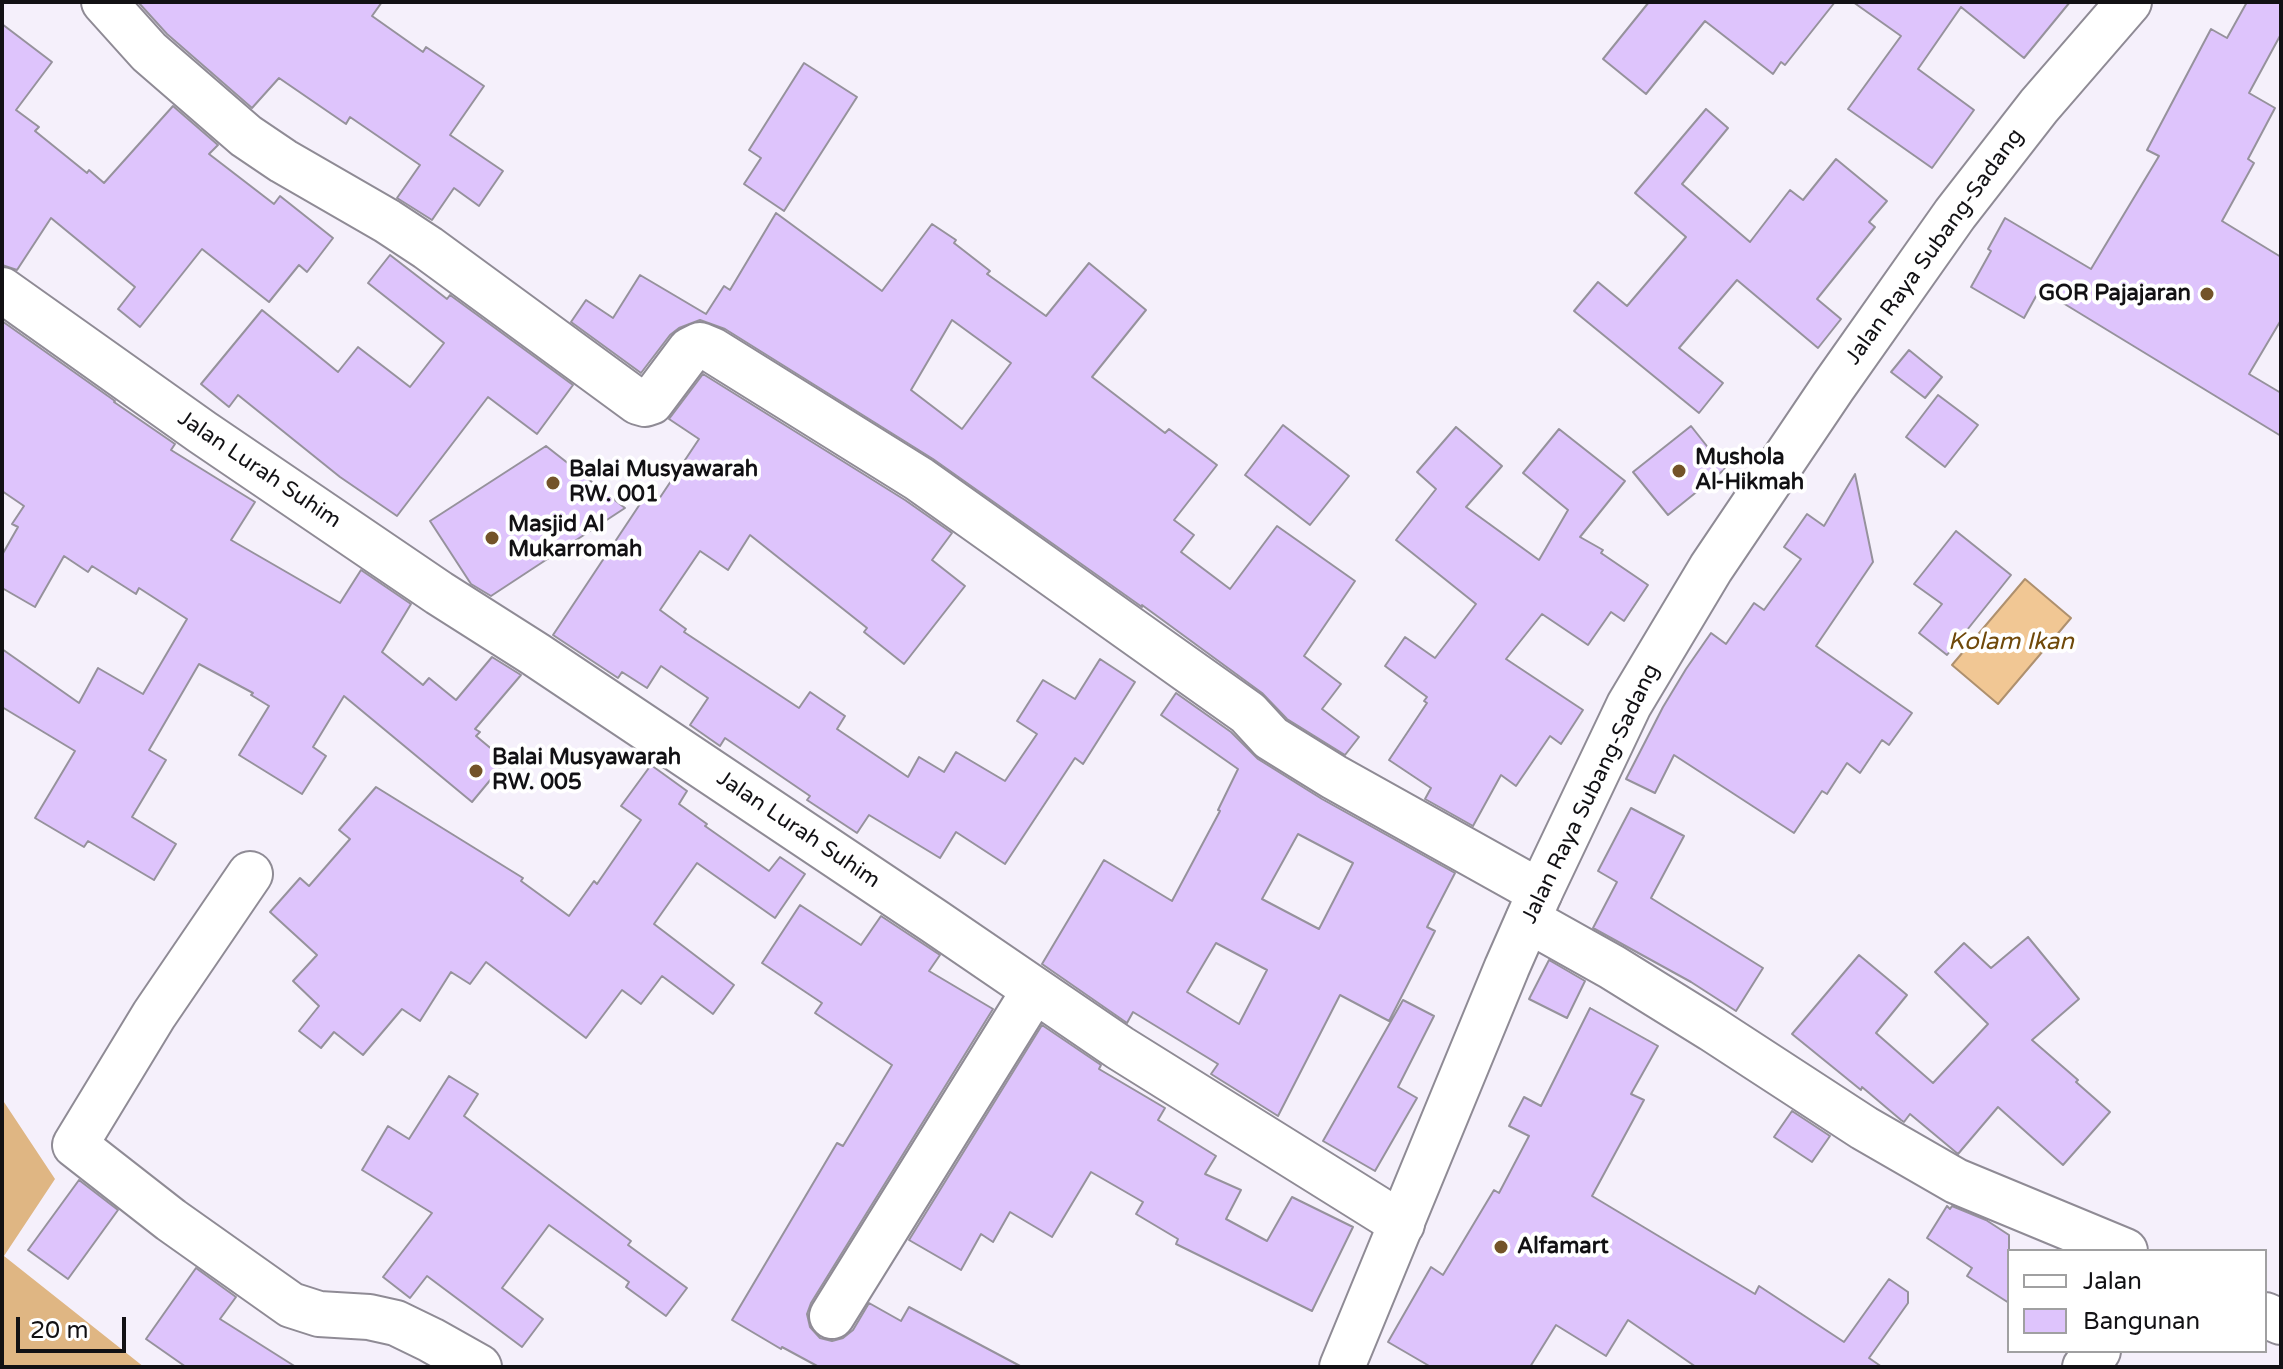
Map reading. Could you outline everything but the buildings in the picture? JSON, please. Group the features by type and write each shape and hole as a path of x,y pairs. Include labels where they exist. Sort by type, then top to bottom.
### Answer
{"street":[{"path":"104,2 149,52 232,126 283,161 428,248 638,402 651,402 690,350 700,345 712,350 919,479 1248,713 1271,738 1534,906 1612,967 1864,1128 1956,1181 2120,1249"},
{"name":"Jalan Raya Subang-Sadang","path":"1342,1367 1534,906 1629,705 1711,568 1955,214 2039,106 2129,2"},
{"name":"Jalan Lurah Suhim","path":"2,290 215,441 1034,991 1187,1091 1402,1224"},
{"path":"250,874 154,1015 75,1145 171,1220 291,1305 319,1314 369,1317 396,1323 479,1367"},
{"path":"832,1316 1034,991"}],"shaded area":[{"path":"2,1099 55,1179 4,1256 144,1367 2,1367"}],"water":[{"name":"Kolam Ikan","path":"2025,579 2071,618 1998,704 1952,665"}],"place":[{"name":"GOR Pajajaran","path":"2207,294"},
{"name":"Mushola Al-Hikmah","path":"1679,471"},
{"name":"Balai Musyawarah RW. 001","path":"553,483"},
{"name":"Masjid Al Mukarromah","path":"492,538"},
{"name":"Balai Musyawarah RW. 005","path":"476,771"},
{"name":"Alfamart","path":"1501,1247"}]}
